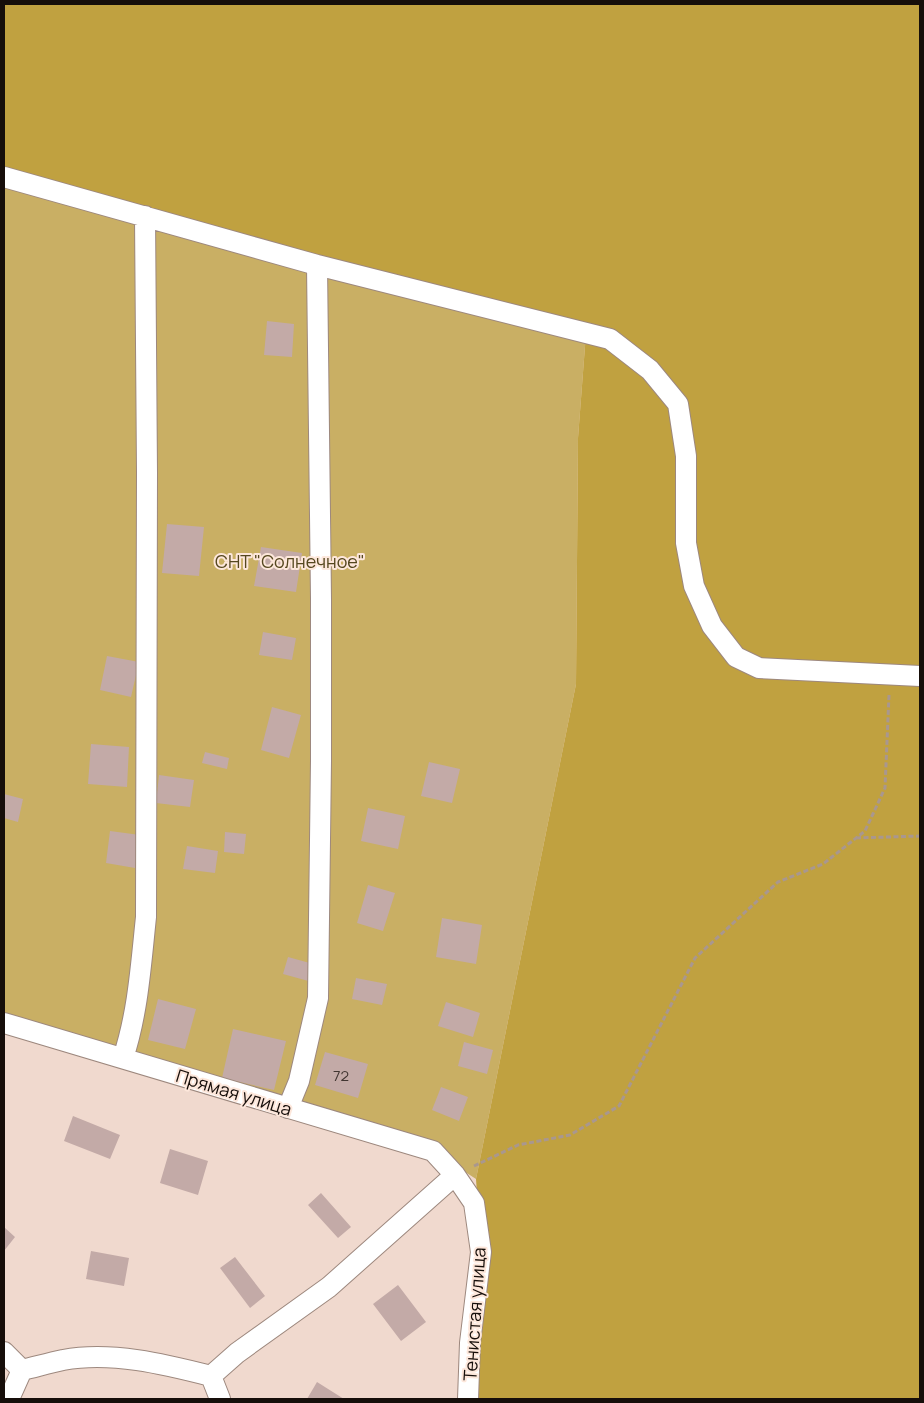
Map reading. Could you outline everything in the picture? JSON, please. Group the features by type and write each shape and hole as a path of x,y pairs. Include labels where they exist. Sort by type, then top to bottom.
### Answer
{"street":[{"path":"4,177 316,265 610,339 650,370 678,404 686,456 686,543 694,586 712,626 736,657 759,668 920,676"},
{"path":"123,1058 128,1042 139,984 146,917 147,462 145,216"},
{"path":"288,1108 299,1081 318,998 321,627 316,265"},
{"name":"Прямая улица","path":"4,1023 433,1151 455,1175"},
{"path":"211,1376 237,1352 329,1287 455,1175"},
{"name":"Тенистая улица","path":"455,1175 474,1203 481,1252 470,1343 468,1399"},
{"path":"4,1352 22,1370"},
{"path":"22,1370 64,1360 101,1358 157,1363 211,1376"},
{"path":"9,1399 22,1370"},
{"path":"211,1376 220,1399"}],"path":[{"path":"455,1175 518,1146 570,1134 619,1106 695,958 778,882 823,864 865,830 885,788 889,675"},
{"path":"855,838 920,836"}],"green space":[{"name":"СНТ \"Солнечное\"","path":"4,177 586,333 578,438 576,684 476,1179 433,1151 4,1023"}],"shaded area":[{"path":"4,4 920,4 920,1399 470,1399 481,1252 476,1179 576,684 578,438 586,333 4,177"}],"building":[{"path":"267,321 294,324 292,357 264,355"},
{"path":"167,524 204,527 199,576 162,573"},
{"path":"261,547 302,553 296,592 254,586"},
{"path":"263,632 296,638 292,660 259,655"},
{"path":"107,656 139,662 131,697 100,690"},
{"path":"272,707 301,715 289,758 261,750"},
{"path":"91,744 129,747 127,787 88,784"},
{"path":"205,752 229,758 227,769 202,763"},
{"path":"429,762 460,769 452,803 421,796"},
{"path":"159,775 194,780 190,807 156,803"},
{"path":"4,794 23,799 18,822 4,818"},
{"path":"368,808 405,816 398,849 361,841"},
{"path":"110,831 140,835 135,868 106,863"},
{"path":"225,832 246,834 244,854 224,852"},
{"path":"187,846 218,851 215,873 183,869"},
{"path":"368,885 395,893 383,931 357,923"},
{"path":"442,918 482,925 476,964 436,957"},
{"path":"288,957 317,965 312,982 283,974"},
{"path":"356,978 387,984 382,1005 352,999"},
{"path":"158,999 196,1009 185,1049 148,1040"},
{"path":"446,1002 480,1013 473,1037 438,1026"},
{"path":"233,1029 286,1041 274,1090 222,1078"},
{"path":"464,1042 493,1050 487,1074 458,1066"},
{"path":"325,1052 368,1064 358,1098 315,1085"},
{"path":"441,1087 468,1097 459,1121 432,1110"},
{"path":"73,1116 120,1135 110,1159 64,1141"},
{"path":"170,1149 208,1161 198,1195 160,1183"},
{"path":"321,1193 351,1227 338,1238 308,1205"},
{"path":"4,1227 15,1237 4,1251"},
{"path":"91,1251 129,1258 124,1286 86,1279"},
{"path":"235,1257 265,1296 250,1308 220,1268"},
{"path":"398,1285 426,1322 401,1341 373,1304"},
{"path":"317,1382 344,1399 307,1399"}]}
